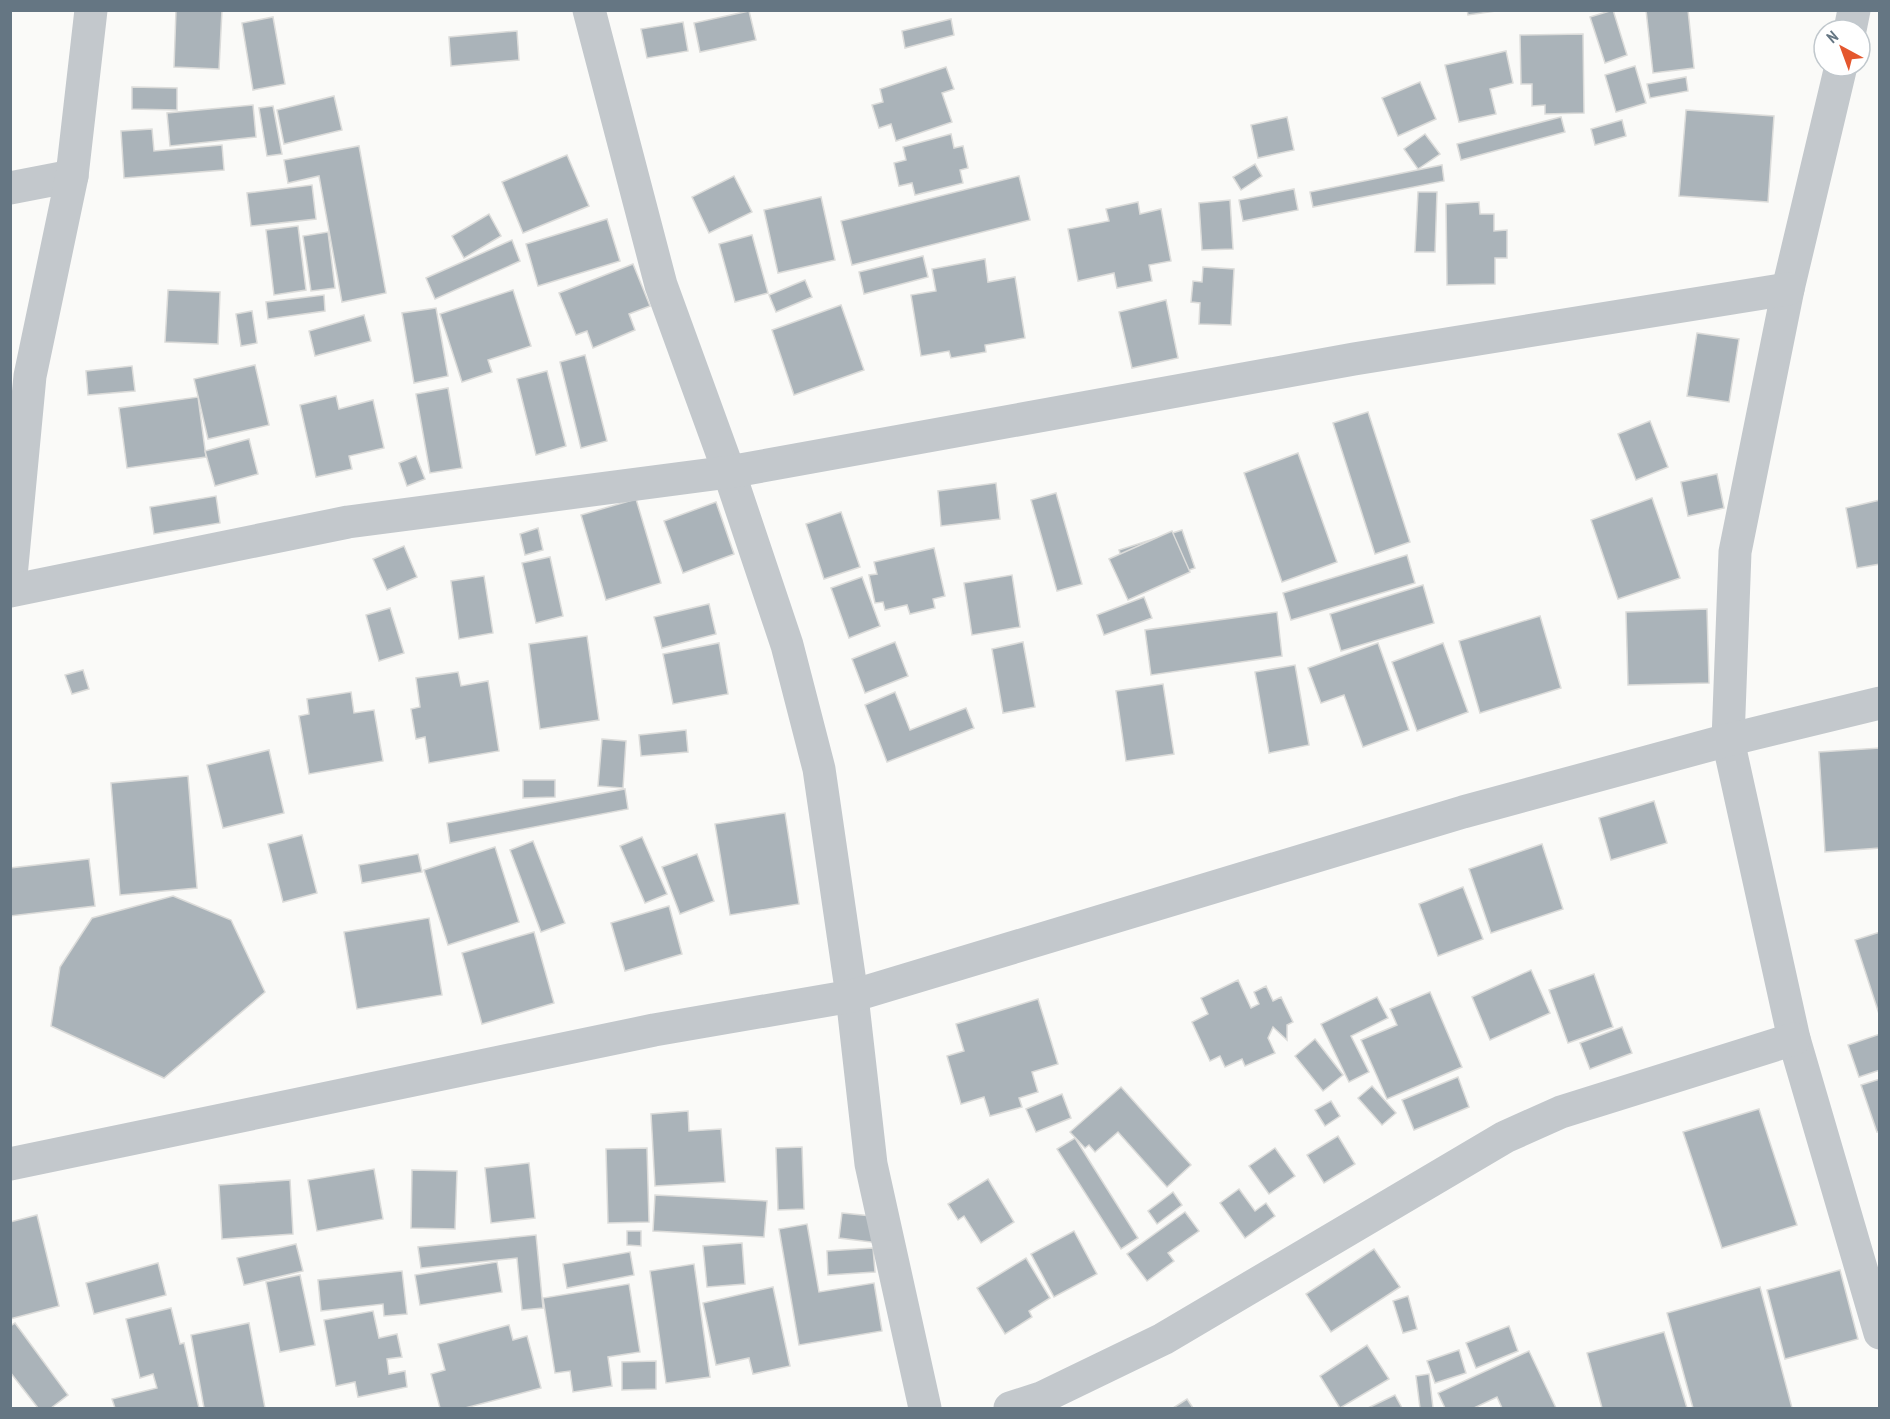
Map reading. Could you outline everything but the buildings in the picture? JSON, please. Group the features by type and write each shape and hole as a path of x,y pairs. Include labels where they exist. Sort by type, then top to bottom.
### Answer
{"street":[{"path":"91,10 72,176 30,376 10,589 348,522 729,472 1354,359 1788,289"},
{"path":"589,10 661,285 729,472 786,645 819,769 852,996 871,1164 925,1408"},
{"path":"1838,78 1788,289 1735,552 1728,740 1794,1039 1880,1333"},
{"path":"10,188 72,176"},
{"path":"10,1164 654,1030 852,996 1463,812 1728,740 1880,703"},
{"path":"1010,1408 1041,1398 1163,1339 1505,1137 1561,1112 1794,1039"}]}
